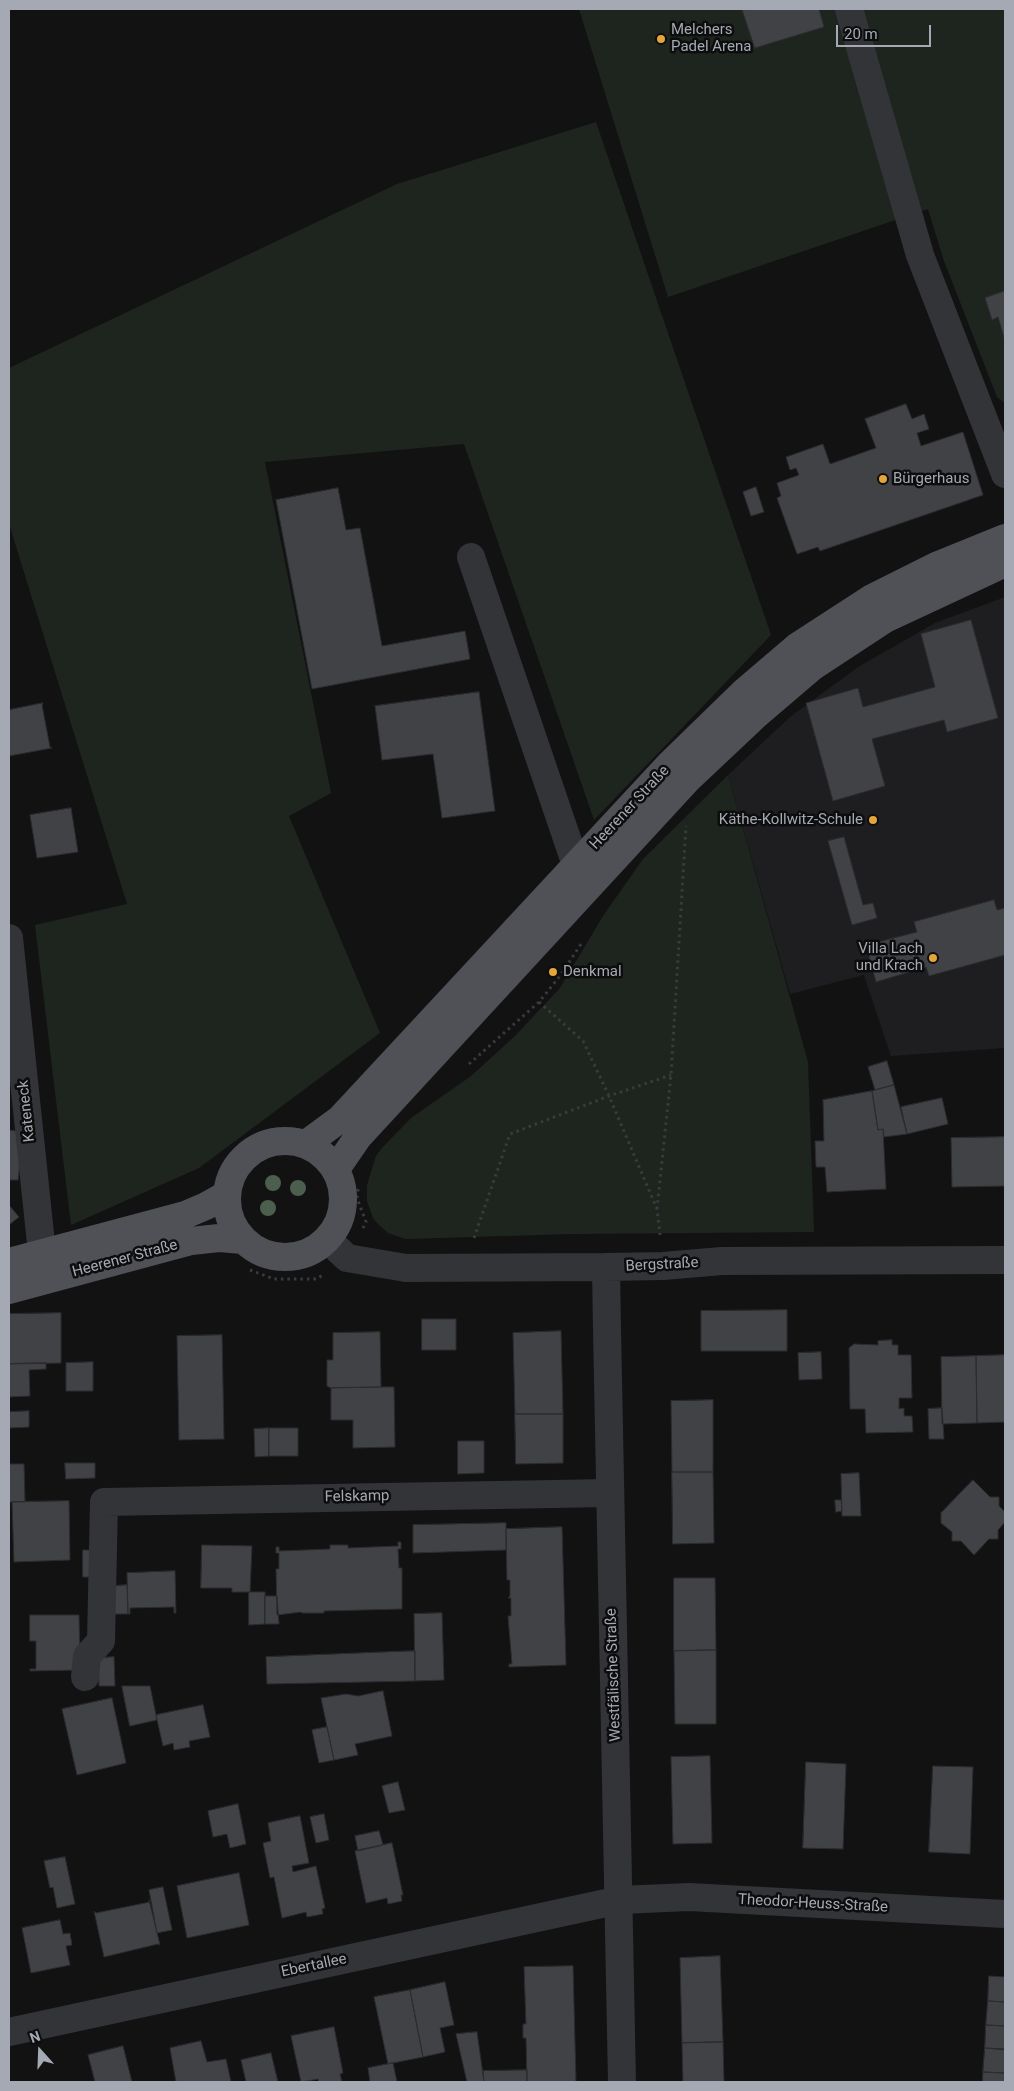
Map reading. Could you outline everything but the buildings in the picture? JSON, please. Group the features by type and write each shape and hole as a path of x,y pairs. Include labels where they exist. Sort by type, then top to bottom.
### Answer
{"main road":[{"name":"Heerener Straße","path":"306,1144 340,1119 670,764 742,693 798,646 872,598 936,566 1005,538"},
{"name":"Heerener Straße","path":"347,1177 323,1154 306,1144 288,1141 270,1143 253,1150 240,1162 230,1177 226,1195 227,1212 233,1227 242,1240 258,1252 276,1258 295,1258 313,1251 328,1240 337,1227 343,1213 342,1183 347,1177 358,1137 688,779 812,667 885,619 1005,563"},
{"name":"Heerener Straße","path":"9,1262 185,1215 226,1195"},
{"name":"Heerener Straße","path":"9,1290 191,1241 218,1238 242,1240"}],"street":[{"path":"849,9 920,256 1005,474"},
{"path":"471,557 576,865"},
{"name":"Kateneck","path":"9,938 42,1253"},
{"path":"328,1240 347,1258"},
{"name":"Bergstraße","path":"347,1258 406,1268 662,1266 722,1261 1005,1260"},
{"name":"Westfälische Straße","path":"606,1267 609,1493 620,1900 622,2082"},
{"name":"Felskamp","path":"85,1677 87,1656 102,1641 104,1502 609,1493"},
{"name":"Theodor-Heuss-Straße","path":"620,1900 690,1897 1005,1914"},
{"name":"Ebertallee","path":"9,2032 620,1900"}],"path":[{"path":"662,1266 657,1209 671,1075 686,825"},
{"path":"468,1065 539,1002 560,976 584,938"},
{"path":"539,1002 583,1041 609,1096 657,1209"},
{"path":"463,1267 510,1134 609,1096 671,1075"},
{"path":"347,1177 366,1222 347,1258"}],"shaded area":[{"path":"579,9 1005,9 1005,403 997,397 944,261 928,209 668,297"},
{"path":"596,122 771,635 594,820 464,444 265,462 331,793 289,816 380,1033 199,1168 71,1225 35,925 127,904 9,524 9,368 397,184"},
{"name":"Käthe-Kollwitz-Schule","path":"1005,597 1005,1048 891,1056 864,975 790,994 728,775 790,717 858,667 935,623"},
{"path":"728,775 808,1062 814,1232 572,1234 405,1239 388,1233 373,1218 367,1201 369,1178 376,1156 381,1149 411,1118 471,1076 515,1036 560,988 603,916 643,859"}],"place":[{"name":"Melchers Padel Arena","path":"661,39"},
{"name":"Bürgerhaus","path":"883,479"},
{"name":"Käthe-Kollwitz-Schule","path":"873,820"},
{"name":"Villa Lach und Krach","path":"933,958"},
{"name":"Denkmal","path":"553,972"}]}
